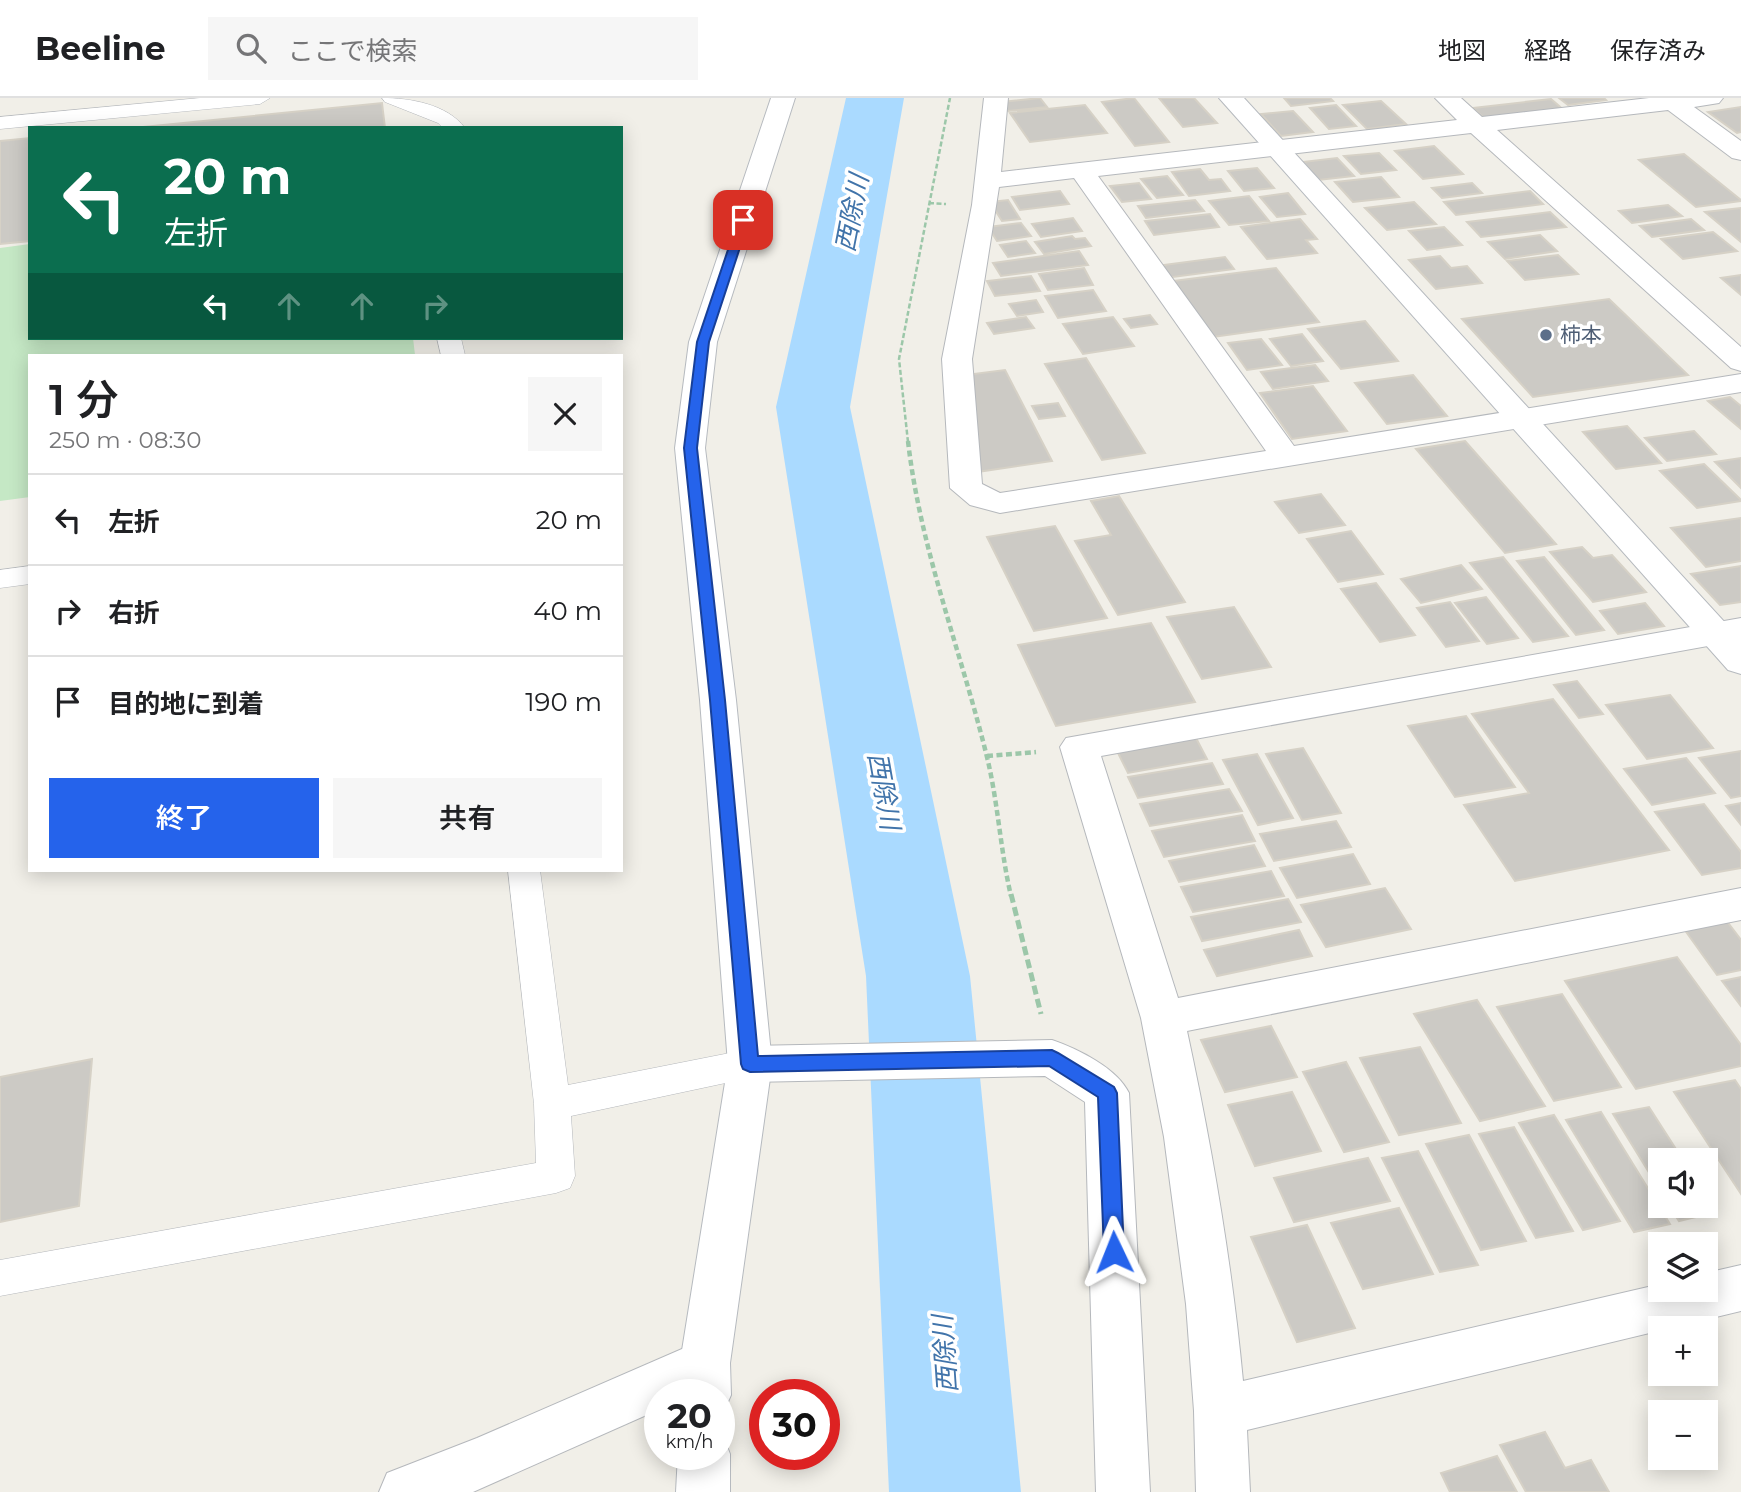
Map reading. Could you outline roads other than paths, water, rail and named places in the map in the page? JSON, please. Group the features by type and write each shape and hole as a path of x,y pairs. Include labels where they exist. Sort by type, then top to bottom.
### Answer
{"street":[{"path":"705,1379 750,1064 718,700 690,448 703,342 783,98"},
{"path":"996,98 985,205 957,359 966,488 981,498 1000,503 1284,454 1741,383"},
{"path":"1231,98 1518,418 1733,642"},
{"path":"1447,98 1741,362"},
{"path":"987,181 1670,100 1711,98"},
{"path":"1670,100 1741,153"},
{"path":"1081,170 1284,454"},
{"path":"1223,1492 1220,1411 1211,1304 1189,1149 1163,1018 1079,747 1733,642"},
{"path":"1163,1018 1741,904"},
{"path":"750,1064 1052,1058 1107,1093 1123,1492"},
{"path":"1220,1411 1741,1289"},
{"path":"406,1492 644,1402"},
{"path":"703,1492 704,1470"}],"lane":[{"path":"0,123 260,98"},
{"path":"392,98 445,119 453,126"},
{"path":"0,579 28,575"},
{"path":"0,1278 556,1176 552,1104 524,872"},
{"path":"552,1104 750,1064"}],"waterway":[{"name":"西除川","path":"875,98 813,407 918,976 955,1492"}],"place":[{"name":"柿本","path":"1546,335"}]}
